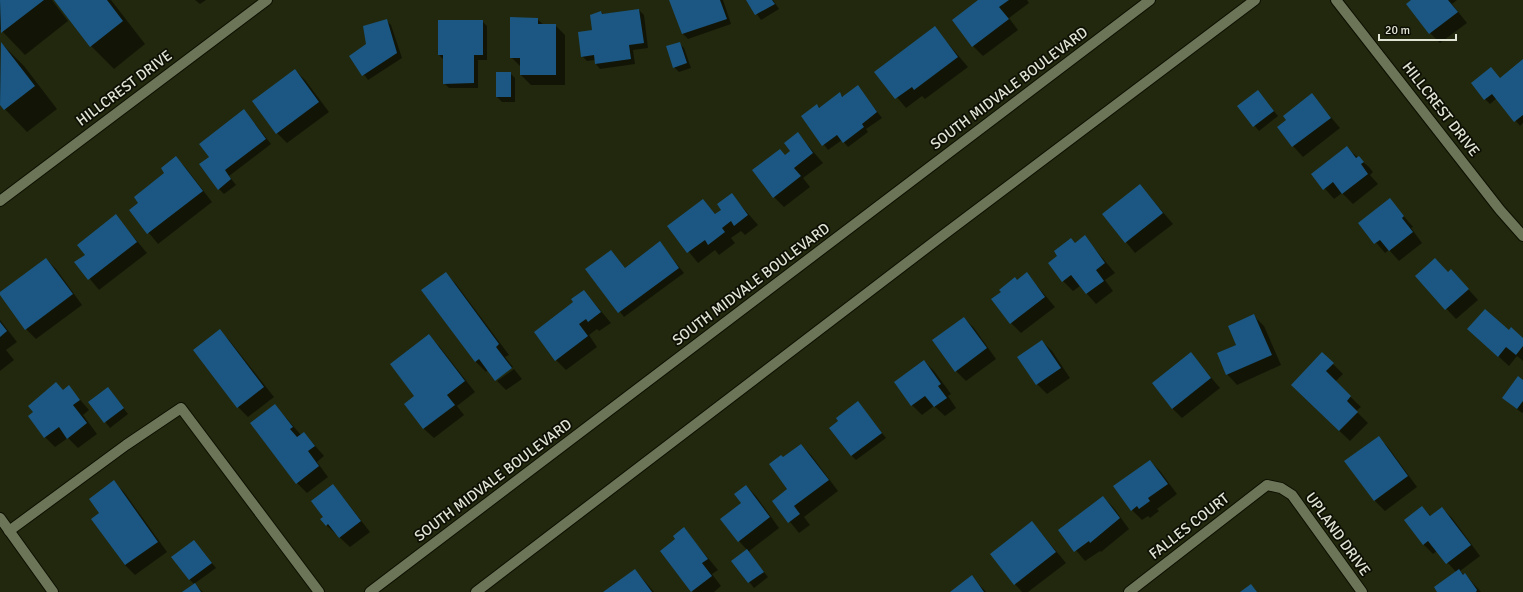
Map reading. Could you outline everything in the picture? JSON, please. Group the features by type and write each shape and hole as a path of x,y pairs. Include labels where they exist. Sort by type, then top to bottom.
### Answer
{"main road":[{"name":"HILLCREST DRIVE","path":"0,201 267,0"},
{"name":"SOUTH MIDVALE BOULEVARD","path":"370,592 1150,0"},
{"path":"476,592 944,234 1255,0"},
{"name":"HILLCREST DRIVE","path":"1336,0 1500,210 1523,236"},
{"path":"9,531 126,445 181,408 319,592"},
{"name":"FALLES COURT","path":"1129,592 1267,485"},
{"name":"UPLAND DRIVE","path":"1267,485 1281,488 1292,496 1362,592"},
{"path":"0,518 53,592"}],"building":[{"path":"0,0 44,0 1,33"},
{"path":"54,0 107,0 123,21 90,47"},
{"path":"669,0 720,0 727,19 682,34"},
{"path":"746,0 772,0 775,4 755,15"},
{"path":"978,0 1009,0 999,7 1009,19 972,47 952,20"},
{"path":"1411,0 1448,0 1458,12 1429,34 1406,4"},
{"path":"639,9 644,43 629,45 631,59 595,64 594,55 581,57 578,32 592,30 590,15 601,11 602,14"},
{"path":"510,17 538,18 538,24 556,24 556,75 520,75 520,58 510,58"},
{"path":"387,19 397,53 362,76 349,56 366,44 363,26"},
{"path":"438,20 483,20 483,55 474,55 474,83 443,84 443,55 438,55"},
{"path":"935,26 958,57 914,90 912,87 895,99 874,72"},
{"path":"1,42 35,86 4,110 0,105"},
{"path":"680,42 687,63 673,68 666,46"},
{"path":"1523,59 1523,115 1514,122 1492,94 1484,100 1471,83 1491,67 1500,78"},
{"path":"295,69 319,102 276,134 252,101"},
{"path":"496,72 511,72 511,97 496,97"},
{"path":"858,85 877,112 862,124 864,127 843,143 837,135 822,146 801,116 817,104 819,108 840,92 842,97"},
{"path":"1258,90 1274,111 1253,127 1237,106"},
{"path":"1312,93 1331,118 1292,147 1277,127 1286,120 1283,116"},
{"path":"244,109 266,139 225,170 231,179 218,190 199,164 209,157 199,144"},
{"path":"798,132 813,153 794,168 801,176 773,198 752,170 780,149 785,155 790,151 784,143"},
{"path":"1347,146 1356,158 1359,156 1364,162 1361,164 1368,174 1342,194 1333,182 1323,190 1311,174"},
{"path":"176,156 203,191 147,234 129,210 138,203 134,197 164,173 161,168"},
{"path":"1140,184 1163,213 1125,243 1102,214"},
{"path":"732,193 748,215 734,226 731,221 722,228 725,232 708,245 705,240 687,253 667,226 703,199 715,214 721,210 717,204"},
{"path":"1390,198 1404,216 1402,218 1413,232 1389,251 1380,240 1374,244 1358,223"},
{"path":"116,214 137,242 88,280 74,262 85,255 77,245"},
{"path":"1085,235 1105,263 1096,270 1104,281 1086,294 1071,275 1062,282 1048,263 1057,256 1054,251 1071,238 1075,243"},
{"path":"660,241 679,268 618,313 585,269 611,250 625,268"},
{"path":"46,258 73,294 25,330 0,295 0,292"},
{"path":"1435,258 1448,272 1451,269 1469,289 1445,310 1415,276"},
{"path":"446,272 499,344 496,347 512,368 495,381 479,359 475,362 421,290"},
{"path":"1027,272 1045,297 1010,324 991,299 1001,292 999,290 1015,277 1017,280"},
{"path":"584,290 601,312 588,322 586,319 579,324 588,336 555,361 534,332 573,302 571,299"},
{"path":"1485,309 1509,330 1511,327 1523,338 1523,346 1516,355 1506,347 1498,357 1467,329"},
{"path":"1254,314 1272,355 1226,375 1217,353 1236,345 1228,326"},
{"path":"964,317 987,348 955,372 932,340"},
{"path":"0,322 7,331 0,337"},
{"path":"220,329 264,387 237,408 193,350"},
{"path":"429,334 465,381 447,395 455,405 423,429 404,404 414,396 390,364"},
{"path":"1042,340 1061,368 1036,385 1017,357"},
{"path":"1191,352 1211,378 1172,409 1152,383"},
{"path":"1322,352 1334,363 1326,371 1351,396 1347,401 1358,412 1339,431 1291,385"},
{"path":"924,360 941,384 938,386 947,398 934,407 925,396 911,406 894,382"},
{"path":"1518,376 1523,380 1523,401 1517,409 1502,398"},
{"path":"56,382 63,390 69,385 80,400 73,405 87,423 67,439 59,427 44,438 28,416 33,412 28,406"},
{"path":"108,387 124,408 104,423 88,402"},
{"path":"858,401 882,433 851,456 829,428 838,421 836,418"},
{"path":"275,404 293,427 290,429 297,437 304,432 315,446 308,451 319,466 296,484 250,423"},
{"path":"1379,436 1408,476 1374,501 1344,461"},
{"path":"801,444 829,480 794,506 800,514 788,523 772,501 787,489 769,464 781,455 783,457"},
{"path":"1150,460 1168,484 1148,498 1150,501 1139,509 1137,506 1131,511 1113,486"},
{"path":"114,480 158,542 125,565 91,519 99,513 89,499"},
{"path":"333,484 361,521 339,538 328,524 326,526 320,519 323,517 311,501"},
{"path":"746,485 770,517 738,542 720,519 741,503 734,494"},
{"path":"1103,496 1120,518 1090,543 1089,541 1074,552 1058,530"},
{"path":"1422,506 1430,516 1442,507 1471,545 1446,564 1428,541 1423,545 1404,520"},
{"path":"1032,521 1056,552 1014,585 990,554"},
{"path":"684,527 708,559 702,563 712,576 691,592 660,551 675,539 673,536"},
{"path":"194,540 212,563 189,580 171,557"},
{"path":"747,549 764,572 748,583 731,561"},
{"path":"635,569 652,592 603,592"},
{"path":"1459,569 1463,575 1465,573 1477,590 1476,592 1437,592 1434,587"},
{"path":"972,575 984,592 950,592"},
{"path":"195,583 201,592 182,592"},
{"path":"1251,584 1257,592 1240,592"}]}
